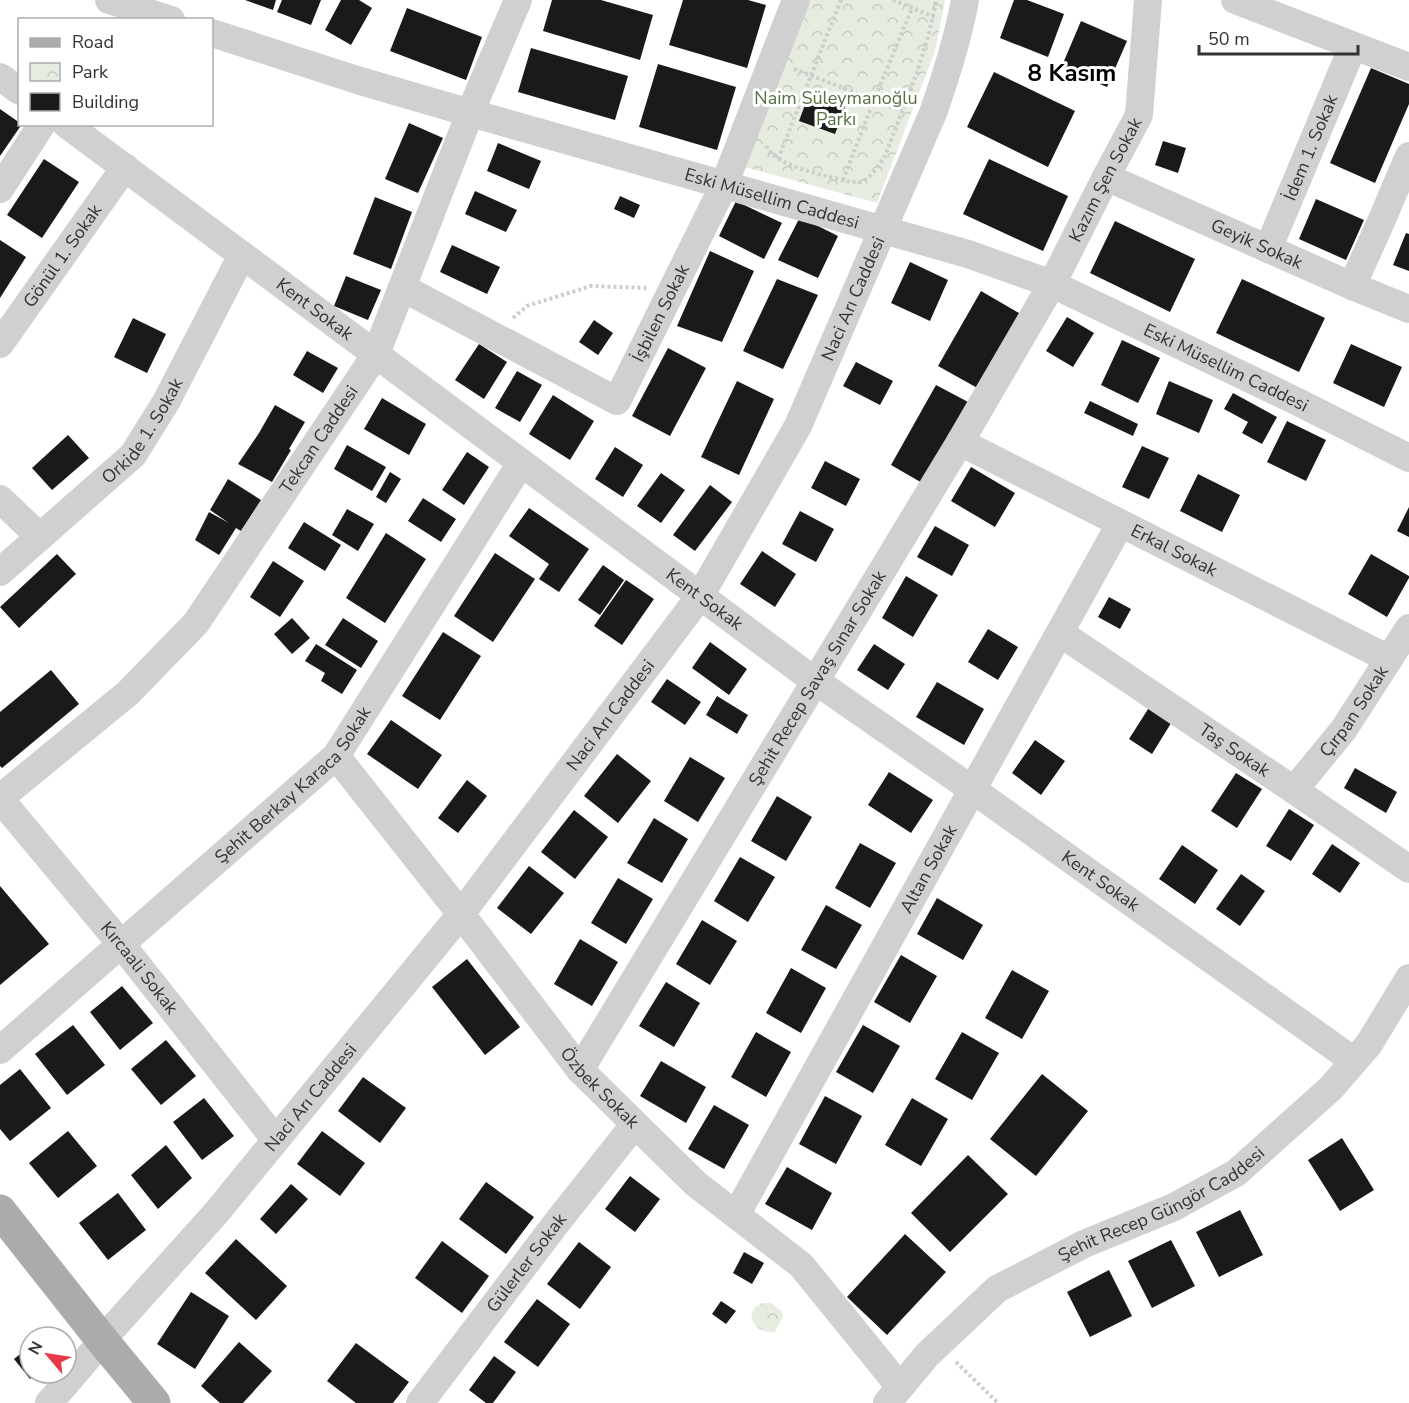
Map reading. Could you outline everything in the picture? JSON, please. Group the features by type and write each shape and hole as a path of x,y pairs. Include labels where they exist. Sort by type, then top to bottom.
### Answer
{"main road":[{"path":"0,1211 97,1347 129,1403"},
{"path":"0,1243 97,1347 154,1403"}],"street":[{"path":"109,0 165,18"},
{"name":"İşbilen Sokak","path":"403,288 617,401 724,184 796,0"},
{"name":"Kazım Şen Sokak","path":"1052,284 1139,115 1148,0"},
{"path":"1235,0 1409,68"},
{"name":"Tekcan Caddesi","path":"0,799 128,693 196,623 376,354 514,1"},
{"name":"Naci Arı Caddesi","path":"49,1403 216,1213 461,914 700,596 798,426 933,113 948,71 962,14"},
{"name":"Eski Müsellim Caddesi","path":"213,33 357,80 968,254 1052,284 1409,458"},
{"name":"İdem 1. Sokak","path":"1268,249 1353,46"},
{"path":"0,77 18,90"},
{"path":"0,189 41,126"},
{"name":"Kent Sokak","path":"69,126 815,681 973,790 1354,1061"},
{"path":"1352,286 1409,156"},
{"name":"Gönül 1. Sokak","path":"0,344 125,167"},
{"name":"Geyik Sokak","path":"1106,177 1409,309"},
{"name":"Orkide 1. Sokak","path":"0,572 133,455 166,402 242,255"},
{"name":"Şehit Recep Savaş Sınar Sokak","path":"580,1070 960,442 1052,284"},
{"name":"Erkal Sokak","path":"960,442 1389,659"},
{"name":"Şehit Berkay Karaca Sokak","path":"0,1050 336,756 521,463"},
{"path":"0,499 40,537"},
{"name":"Altan Sokak","path":"736,1215 1120,524"},
{"name":"Çırpan Sokak","path":"1294,790 1344,729 1409,628"},
{"name":"Taş Sokak","path":"1060,633 1409,869"},
{"name":"Özbek Sokak","path":"336,756 580,1070 696,1184 801,1265 893,1395"},
{"name":"Kırcaali Sokak","path":"0,799 121,944 275,1139"},
{"name":"Şehit Recep Güngör Caddesi","path":"893,1395 927,1355 997,1289 1084,1244 1174,1207 1236,1173 1331,1088 1369,1044 1409,978"},
{"name":"Gülerler Sokak","path":"420,1403 635,1124"}],"path":[{"path":"778,159 841,0"},
{"path":"893,0 933,17 962,14"},
{"path":"764,140 769,151 789,165 850,182 860,182 869,176 885,156 918,70 936,0"},
{"path":"843,180 912,8"},
{"path":"788,67 902,111"},
{"path":"494,336 527,306 591,286 672,290"},
{"path":"938,1345 998,1403"}],"green space":[{"name":"Naim Süleymanoğlu Parkı","path":"801,0 945,0 935,51 877,203 737,165"},
{"path":"763,1303 771,1303 781,1311 783,1317 775,1332 761,1330 753,1322 753,1311"}],"building":[{"path":"245,0 276,0 273,10"},
{"path":"282,0 321,0 311,25 277,12"},
{"path":"341,0 359,0 372,8 351,45 325,30"},
{"path":"552,0 601,0 653,15 640,60 543,31"},
{"path":"683,0 748,0 766,5 747,68 669,45"},
{"path":"1014,0 1027,0 1064,14 1048,57 1000,38"},
{"path":"407,8 482,37 466,80 390,51"},
{"path":"1081,21 1127,41 1107,87 1061,68"},
{"path":"531,48 628,76 615,120 518,92"},
{"path":"658,64 736,87 717,150 639,127"},
{"path":"1371,68 1409,84 1409,104 1375,183 1330,163"},
{"path":"994,72 1075,111 1048,167 967,127"},
{"path":"810,91 846,104 835,134 799,121"},
{"path":"0,109 21,126 0,156"},
{"path":"409,123 443,138 418,193 385,179"},
{"path":"1163,141 1186,148 1178,173 1155,165"},
{"path":"498,143 541,161 529,189 487,171"},
{"path":"44,159 79,182 42,238 7,215"},
{"path":"989,159 1068,196 1043,251 963,214"},
{"path":"475,191 517,210 506,232 465,214"},
{"path":"620,196 640,205 634,218 614,209"},
{"path":"375,197 412,212 391,269 353,254"},
{"path":"1316,199 1364,220 1346,260 1299,239"},
{"path":"736,201 782,223 764,259 719,236"},
{"path":"800,217 838,236 818,278 778,260"},
{"path":"1115,221 1195,259 1170,312 1090,273"},
{"path":"1406,233 1409,234 1409,271 1393,265"},
{"path":"0,240 26,257 0,298"},
{"path":"452,245 500,267 487,294 440,272"},
{"path":"710,251 754,271 722,342 677,326"},
{"path":"910,262 948,280 930,321 891,303"},
{"path":"346,276 381,290 368,320 334,306"},
{"path":"777,279 818,295 783,369 743,351"},
{"path":"1242,279 1325,318 1299,372 1216,333"},
{"path":"981,291 1024,316 981,390 938,366"},
{"path":"1067,317 1094,333 1073,367 1046,351"},
{"path":"133,318 166,334 147,373 114,357"},
{"path":"594,320 613,333 598,355 579,342"},
{"path":"1122,340 1160,358 1138,403 1101,385"},
{"path":"479,344 507,362 484,399 455,380"},
{"path":"1351,344 1402,367 1384,407 1333,383"},
{"path":"668,348 706,368 670,436 632,416"},
{"path":"307,351 338,368 323,393 293,375"},
{"path":"856,362 893,381 880,405 843,386"},
{"path":"517,371 542,385 520,422 495,408"},
{"path":"737,381 774,399 739,475 701,457"},
{"path":"1169,381 1213,400 1199,433 1156,414"},
{"path":"936,385 970,403 924,484 891,465"},
{"path":"1233,393 1277,417 1262,444 1242,433 1248,422 1224,409"},
{"path":"553,395 594,421 570,460 529,434"},
{"path":"382,398 426,424 409,455 364,429"},
{"path":"1090,401 1138,424 1133,436 1084,413"},
{"path":"275,405 305,422 272,482 238,464"},
{"path":"1287,421 1326,440 1306,481 1267,462"},
{"path":"68,435 89,458 52,490 32,468"},
{"path":"347,445 386,467 372,491 334,469"},
{"path":"1142,446 1169,458 1149,499 1122,487"},
{"path":"615,447 643,465 623,497 595,479"},
{"path":"467,452 489,467 464,505 442,490"},
{"path":"825,461 860,479 846,506 811,488"},
{"path":"971,467 1015,493 995,527 951,501"},
{"path":"390,472 401,479 386,503 376,497"},
{"path":"661,473 685,490 661,523 637,506"},
{"path":"1198,474 1240,495 1222,532 1180,511"},
{"path":"228,479 261,500 241,531 236,528 219,555 195,540 209,512 229,523 210,510"},
{"path":"710,485 732,502 695,551 673,535"},
{"path":"423,498 456,519 441,542 408,521"},
{"path":"1409,507 1409,537 1397,531"},
{"path":"529,508 589,549 559,592 539,579 549,564 509,536"},
{"path":"347,509 374,524 358,551 332,535"},
{"path":"800,511 834,529 816,562 782,544"},
{"path":"304,522 341,545 325,571 288,548"},
{"path":"935,526 969,545 952,576 917,557"},
{"path":"386,533 426,559 385,623 346,598"},
{"path":"762,551 796,574 775,607 740,584"},
{"path":"495,553 535,579 493,642 454,616"},
{"path":"57,554 76,574 19,628 0,607"},
{"path":"1371,554 1409,576 1387,617 1348,594"},
{"path":"273,561 304,581 280,617 250,597"},
{"path":"603,565 624,580 600,615 578,600"},
{"path":"906,576 938,595 913,637 882,618"},
{"path":"626,580 654,599 622,645 594,626"},
{"path":"1109,597 1131,609 1120,629 1098,617"},
{"path":"292,618 310,638 292,654 274,634"},
{"path":"343,618 378,641 361,668 325,645"},
{"path":"988,629 1018,647 998,680 968,662"},
{"path":"443,632 481,656 440,720 402,696"},
{"path":"710,642 747,669 729,695 692,668"},
{"path":"316,644 357,670 342,694 321,681 325,673 305,661"},
{"path":"874,644 905,664 888,690 857,670"},
{"path":"51,670 79,704 2,768 0,766 0,712"},
{"path":"667,679 701,702 685,725 651,702"},
{"path":"937,682 984,709 964,745 916,717"},
{"path":"717,696 748,715 737,734 706,715"},
{"path":"1150,706 1173,720 1152,754 1129,739"},
{"path":"391,720 442,755 418,789 367,754"},
{"path":"1035,740 1065,761 1041,795 1012,773"},
{"path":"617,754 651,781 618,823 584,796"},
{"path":"690,757 725,778 698,822 664,801"},
{"path":"1355,768 1397,792 1386,813 1344,788"},
{"path":"889,772 933,800 911,833 868,805"},
{"path":"1236,773 1262,789 1237,828 1211,811"},
{"path":"467,780 487,796 458,833 438,818"},
{"path":"777,796 812,817 786,861 751,841"},
{"path":"1289,809 1314,825 1291,861 1266,846"},
{"path":"574,810 608,837 575,879 541,852"},
{"path":"654,818 688,839 662,883 627,863"},
{"path":"860,843 896,863 870,908 835,888"},
{"path":"1332,844 1360,863 1340,893 1312,874"},
{"path":"1182,845 1218,870 1195,904 1159,879"},
{"path":"740,857 775,877 748,922 714,901"},
{"path":"529,866 564,893 531,934 497,908"},
{"path":"1241,874 1265,891 1240,926 1216,909"},
{"path":"618,878 653,899 626,944 591,923"},
{"path":"0,886 49,944 0,985"},
{"path":"937,898 983,925 963,960 917,934"},
{"path":"826,905 862,925 836,969 801,950"},
{"path":"702,920 737,941 710,985 676,964"},
{"path":"580,939 618,962 592,1006 554,984"},
{"path":"901,955 937,976 910,1023 874,1002"},
{"path":"467,959 520,1027 485,1055 432,987"},
{"path":"791,968 826,988 801,1033 766,1013"},
{"path":"1012,970 1049,991 1022,1039 985,1018"},
{"path":"666,982 700,1003 674,1047 639,1026"},
{"path":"122,986 153,1023 120,1050 90,1012"},
{"path":"73,1025 105,1065 67,1095 35,1054"},
{"path":"863,1025 900,1046 873,1093 836,1072"},
{"path":"756,1032 791,1052 766,1097 731,1077"},
{"path":"962,1032 999,1053 972,1100 935,1079"},
{"path":"166,1040 196,1076 161,1105 131,1069"},
{"path":"661,1061 706,1087 686,1123 640,1096"},
{"path":"20,1069 51,1108 10,1141 0,1129 0,1085"},
{"path":"1042,1074 1088,1111 1036,1176 990,1139"},
{"path":"363,1077 406,1108 380,1143 338,1111"},
{"path":"825,1096 862,1116 836,1164 799,1144"},
{"path":"204,1098 234,1136 202,1160 173,1122"},
{"path":"912,1098 948,1119 921,1166 885,1145"},
{"path":"714,1105 749,1125 724,1169 688,1149"},
{"path":"68,1131 97,1166 58,1198 29,1163"},
{"path":"322,1131 365,1163 340,1196 297,1164"},
{"path":"1342,1138 1374,1190 1340,1211 1308,1160"},
{"path":"166,1145 192,1178 158,1209 131,1175"},
{"path":"968,1155 1008,1194 950,1252 911,1213"},
{"path":"787,1167 832,1193 812,1230 765,1204"},
{"path":"630,1176 660,1199 635,1232 605,1209"},
{"path":"486,1182 534,1217 506,1254 459,1219"},
{"path":"291,1184 308,1199 276,1234 260,1219"},
{"path":"118,1193 146,1230 108,1260 79,1223"},
{"path":"1240,1210 1263,1255 1219,1277 1196,1232"},
{"path":"905,1234 946,1272 887,1335 847,1297"},
{"path":"236,1239 287,1286 256,1320 205,1273"},
{"path":"1171,1240 1195,1286 1152,1308 1128,1261"},
{"path":"442,1241 489,1276 462,1313 415,1278"},
{"path":"579,1242 611,1267 580,1309 547,1284"},
{"path":"744,1252 764,1263 752,1284 733,1273"},
{"path":"1109,1270 1132,1316 1090,1337 1067,1292"},
{"path":"191,1292 229,1316 195,1369 157,1344"},
{"path":"537,1299 570,1324 538,1367 504,1342"},
{"path":"721,1301 736,1311 726,1324 712,1314"},
{"path":"239,1342 272,1371 243,1403 220,1403 201,1386"},
{"path":"356,1343 409,1382 393,1403 356,1403 327,1381"},
{"path":"494,1356 516,1372 493,1403 486,1403 469,1390"}],"district":[{"name":"8 Kasım","path":"1072,73"}]}
